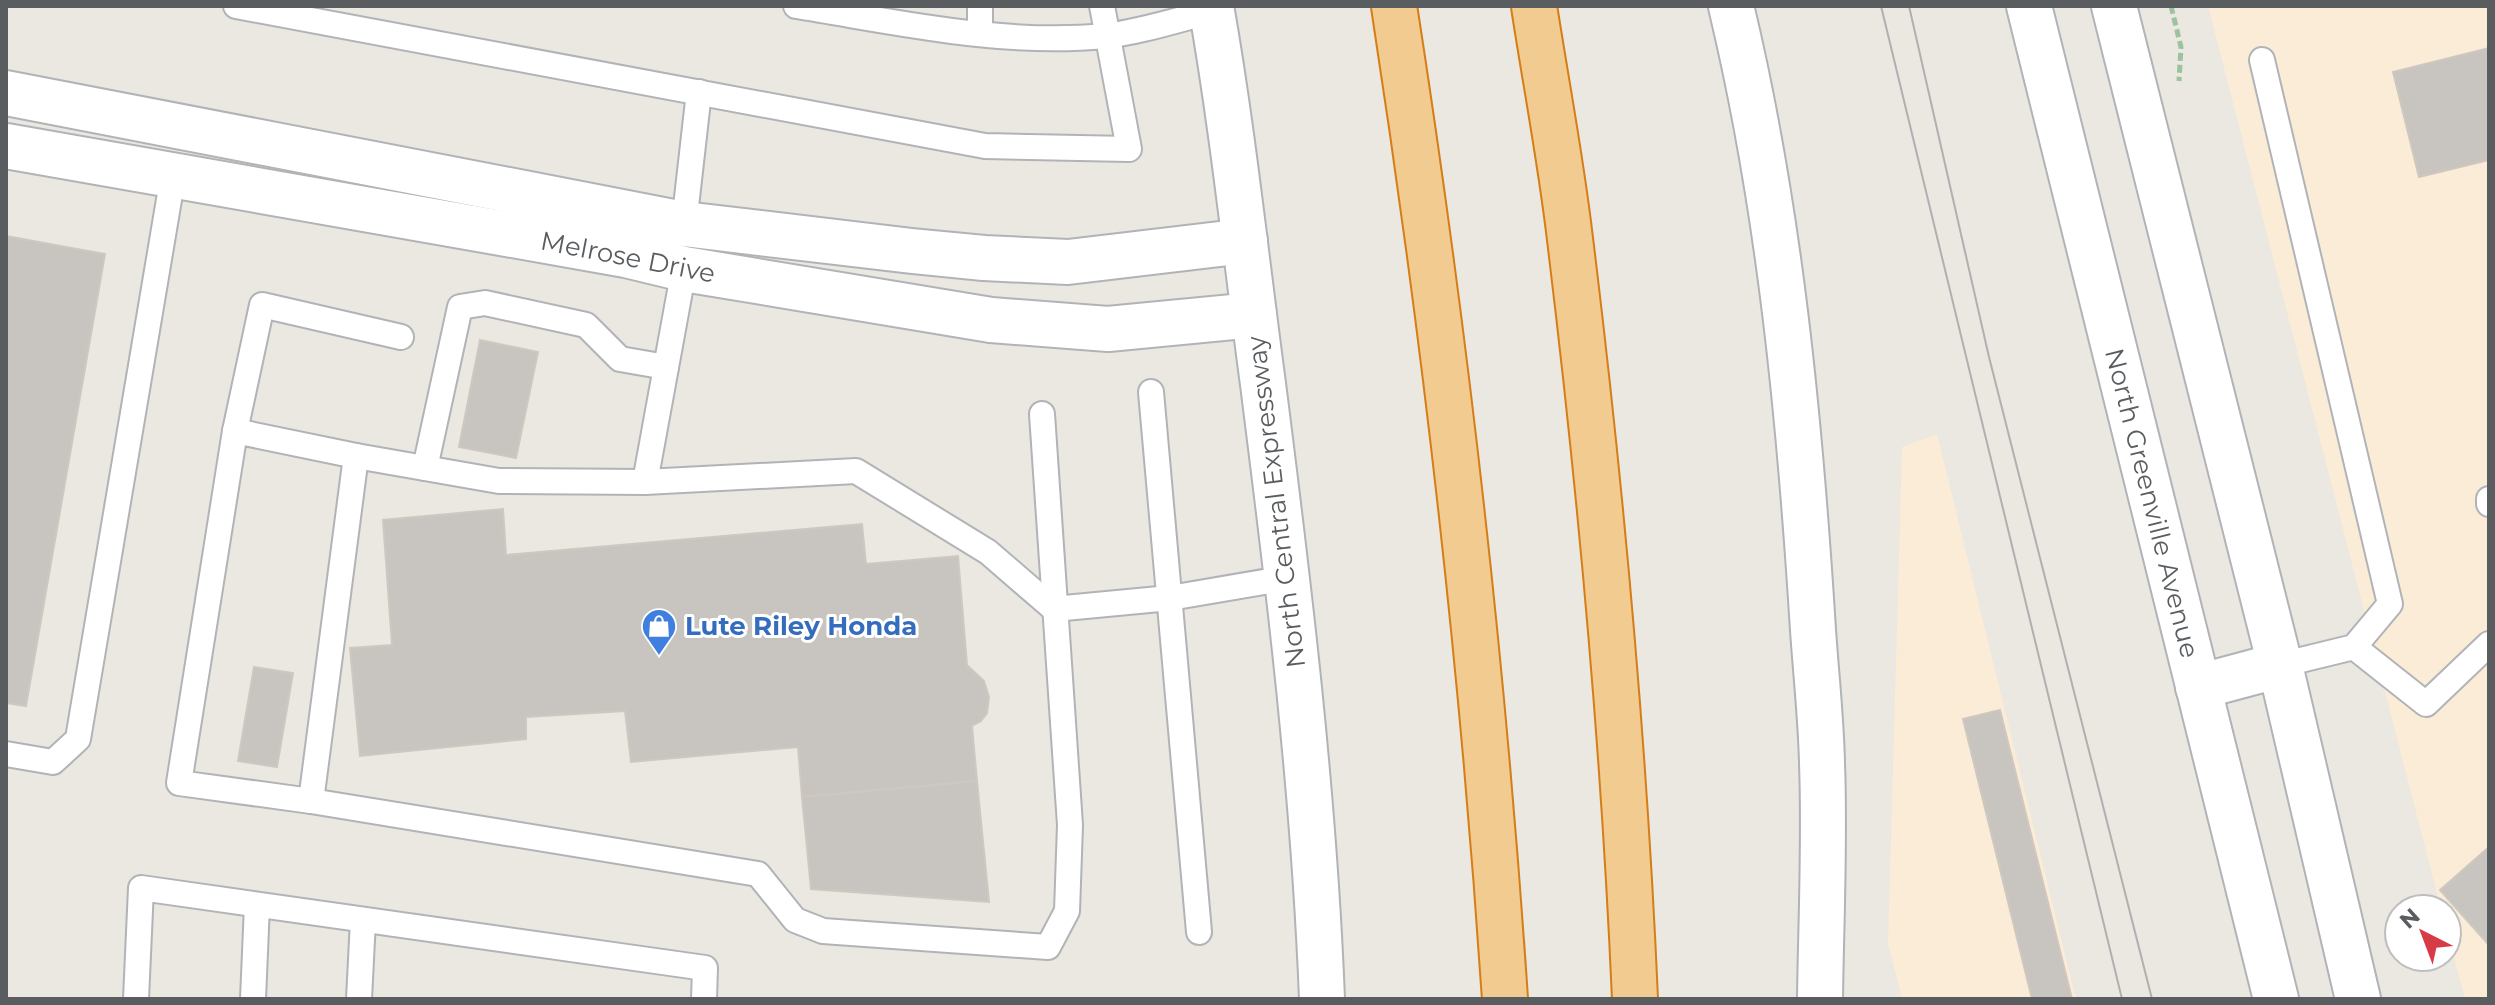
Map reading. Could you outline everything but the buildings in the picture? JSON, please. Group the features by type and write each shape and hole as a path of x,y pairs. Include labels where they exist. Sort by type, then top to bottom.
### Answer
{"highway":[{"path":"1394,6 1441,330 1461,496 1491,799 1505,999"},
{"path":"1534,6 1570,236 1602,517 1631,905 1635,999"}],"main road":[{"path":"1731,6 1746,67 1771,210 1807,520 1822,763 1820,999"},
{"name":"North Greenville Avenue","path":"2029,6 2276,999"},
{"path":"2114,6 2280,665 2358,999"},
{"name":"North Central Expressway","path":"1211,9 1245,241 1287,578 1317,883 1322,999"},
{"name":"Melrose Drive","path":"6,93 684,224 912,251 1068,262 1245,241"},
{"name":"Melrose Drive","path":"6,146 626,255 684,269 991,320 1108,329 1254,315"},
{"path":"684,224 684,269"},
{"path":"2198,687 2280,665"}],"lane":[{"path":"236,6 985,146 1129,149 1102,6"},
{"path":"796,6 980,34 1054,39 1108,36 1211,9"},
{"path":"980,6 980,34"},
{"path":"2262,60 2390,604 2354,647 2280,665"},
{"path":"684,224 699,92"},
{"path":"6,754 53,762 78,739 173,176"},
{"path":"645,482 684,269"},
{"path":"425,468 460,307 485,303 586,325 620,359 666,367"},
{"path":"401,337 262,305 235,431 179,783 311,801 758,874 795,920 823,931 1048,947 1067,911 1070,825 1042,414"},
{"path":"1151,392 1199,932"},
{"path":"235,431 499,481 645,482 856,471 988,552 1054,609 1170,598 1287,578"},
{"path":"311,801 356,456"},
{"path":"2354,647 2426,704 2489,644"},
{"path":"136,999 141,888 705,968 704,999"},
{"path":"253,999 257,905"},
{"path":"359,999 363,920"}],"shaded area":[{"path":"2208,6 2489,6 2489,999 2465,999 2458,973 2463,973 2463,893 2437,893"},
{"path":"1937,434 2076,999 1902,999 1888,944 1902,447"}],"tram line":[{"path":"1881,6 2122,999"},
{"path":"1909,6 1989,357 2152,999"}],"place":[{"name":"Lute Riley Honda","path":"659,657"}]}
